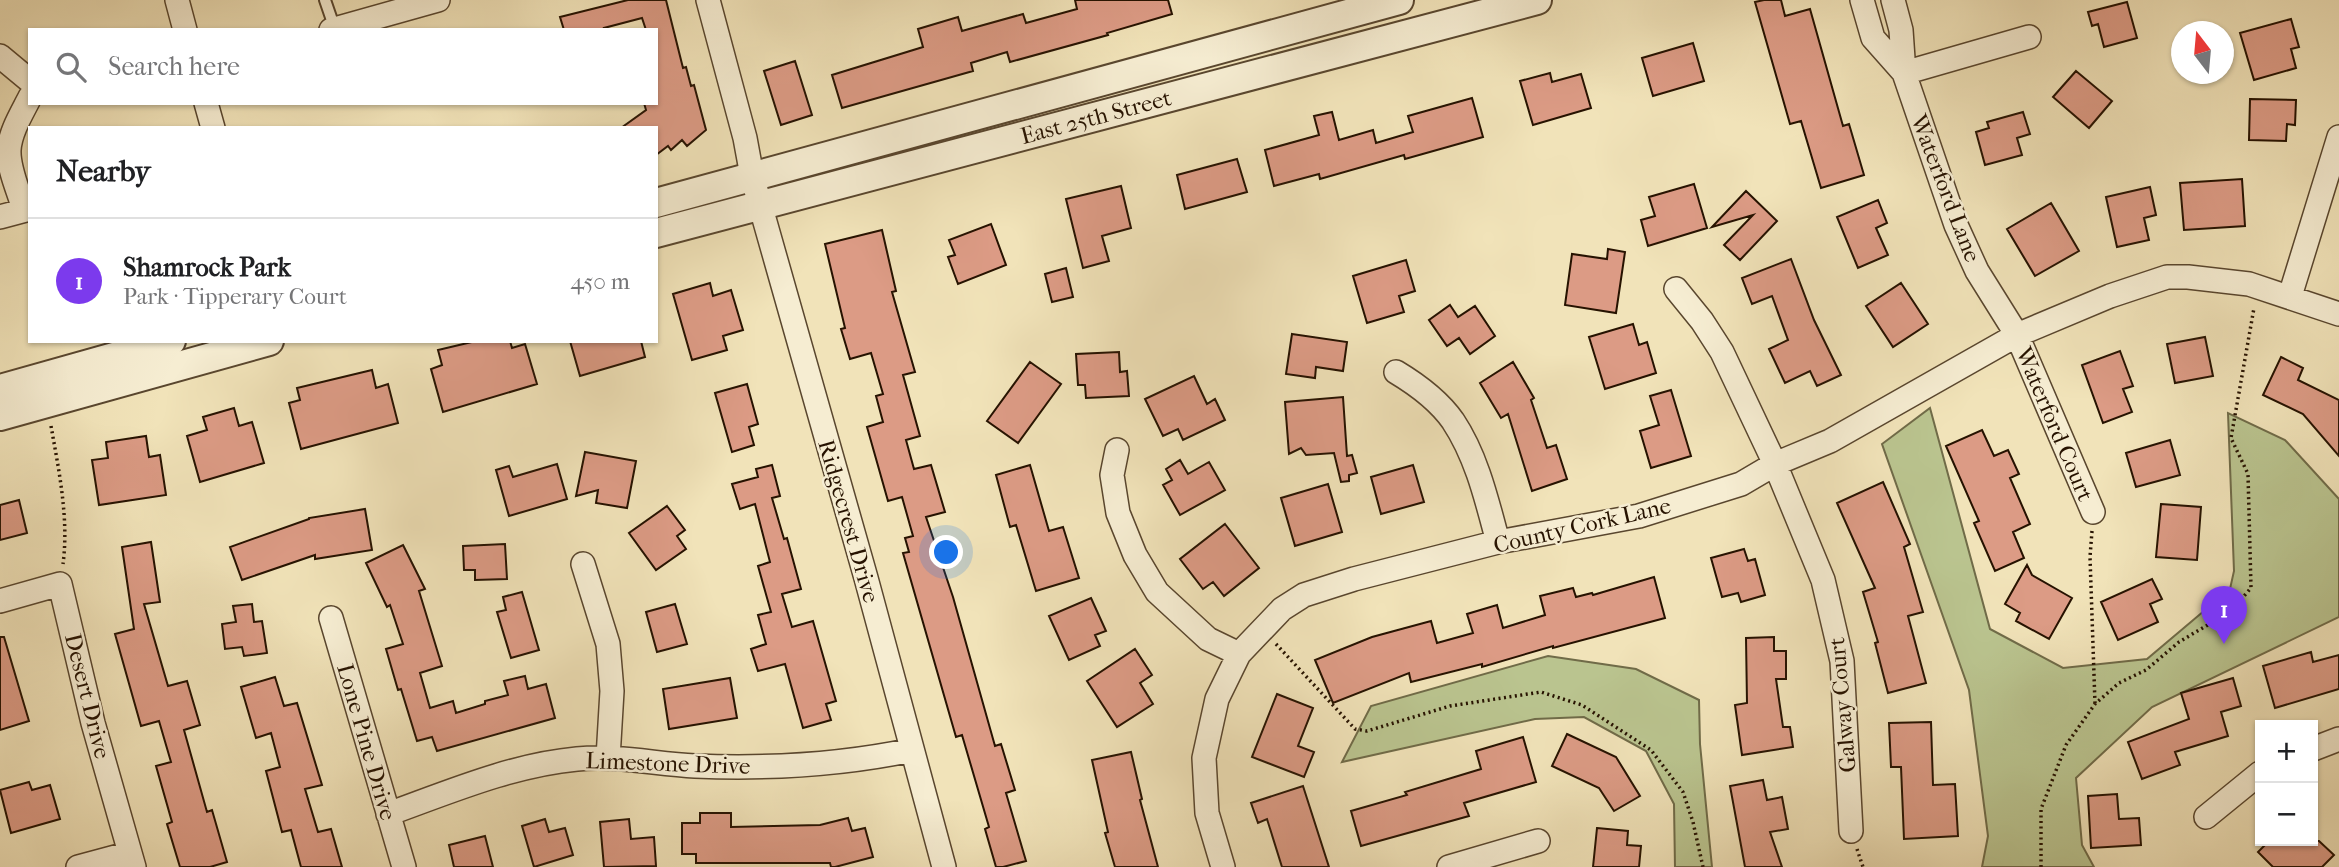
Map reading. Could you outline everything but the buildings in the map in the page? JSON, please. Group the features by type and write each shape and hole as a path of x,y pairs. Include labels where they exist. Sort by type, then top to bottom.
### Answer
{"street":[{"path":"177,0 184,28"},
{"path":"337,28 438,0"},
{"name":"Ridgecrest Drive","path":"708,0 760,206 866,578 944,867"},
{"name":"East 25th Street","path":"658,203 1399,0"},
{"name":"East 25th Street","path":"658,232 1537,0"},
{"name":"Waterford Lane","path":"1862,0 1873,38 1904,73"},
{"name":"Waterford Lane","path":"1893,0 1901,30 1904,73 1956,225 1978,271 2017,335"},
{"path":"1904,73 2029,37"},
{"path":"0,56 28,79"},
{"path":"0,217 27,209 10,160 9,147 28,101"},
{"path":"207,105 212,126"},
{"path":"2290,296 2339,137"},
{"name":"County Cork Lane","path":"1223,867 1207,813 1204,758 1217,699 1240,654 1282,609 1304,595 1354,579 1499,542 1639,516 1741,484 1775,464 1830,441 2017,335 2110,296 2167,277 2249,284 2339,314"},
{"name":"Galway Court","path":"1676,289 1702,321 1722,352 1775,464 1823,580 1842,661 1851,831"},
{"name":"Waterford Court","path":"2017,335 2093,512"},
{"path":"0,389 164,343"},
{"path":"0,416 262,343"},
{"path":"1396,372 1417,385 1452,421 1481,478 1499,542"},
{"path":"1117,450 1112,475 1118,513 1135,555 1157,592 1208,639 1240,654"},
{"path":"583,564 608,644 612,691 608,758"},
{"path":"0,601 60,584"},
{"name":"Desert Drive","path":"60,584 93,723 132,860"},
{"name":"Lone Pine Drive","path":"331,618 404,867"},
{"path":"2318,747 2339,739"},
{"name":"Limestone Drive","path":"388,814 516,770 575,759 608,758 694,766 805,766 872,759 912,750"},
{"path":"2206,817 2255,776"},
{"path":"1450,867 1538,841"},
{"path":"78,867 132,860"}],"lane":[{"path":"325,0 333,28"}],"path":[{"path":"2041,867 2041,809 2066,745 2095,704 2119,683 2146,670 2179,642 2231,611 2251,588 2248,474 2231,438 2254,308"},
{"path":"44,404 62,485 65,546 60,584"},
{"path":"2093,512 2090,557 2095,704"},
{"path":"1263,629 1355,729 1367,731 1450,706 1541,692 1582,705 1651,750 1684,792 1703,867"}],"green space":[{"path":"1930,408 1990,629 2063,668 2147,659 2230,589 2234,571 2228,413 2285,440 2339,499 2339,617 2152,707 2076,778 2082,845 2094,867 1982,867 1988,836 1969,690 1882,444"},
{"path":"1548,656 1636,669 1699,700 1700,744 1712,867 1675,867 1674,804 1646,751 1584,717 1535,719 1342,762 1371,706"}],"place":[{"name":"Shamrock Park","path":"2224,644"}]}
